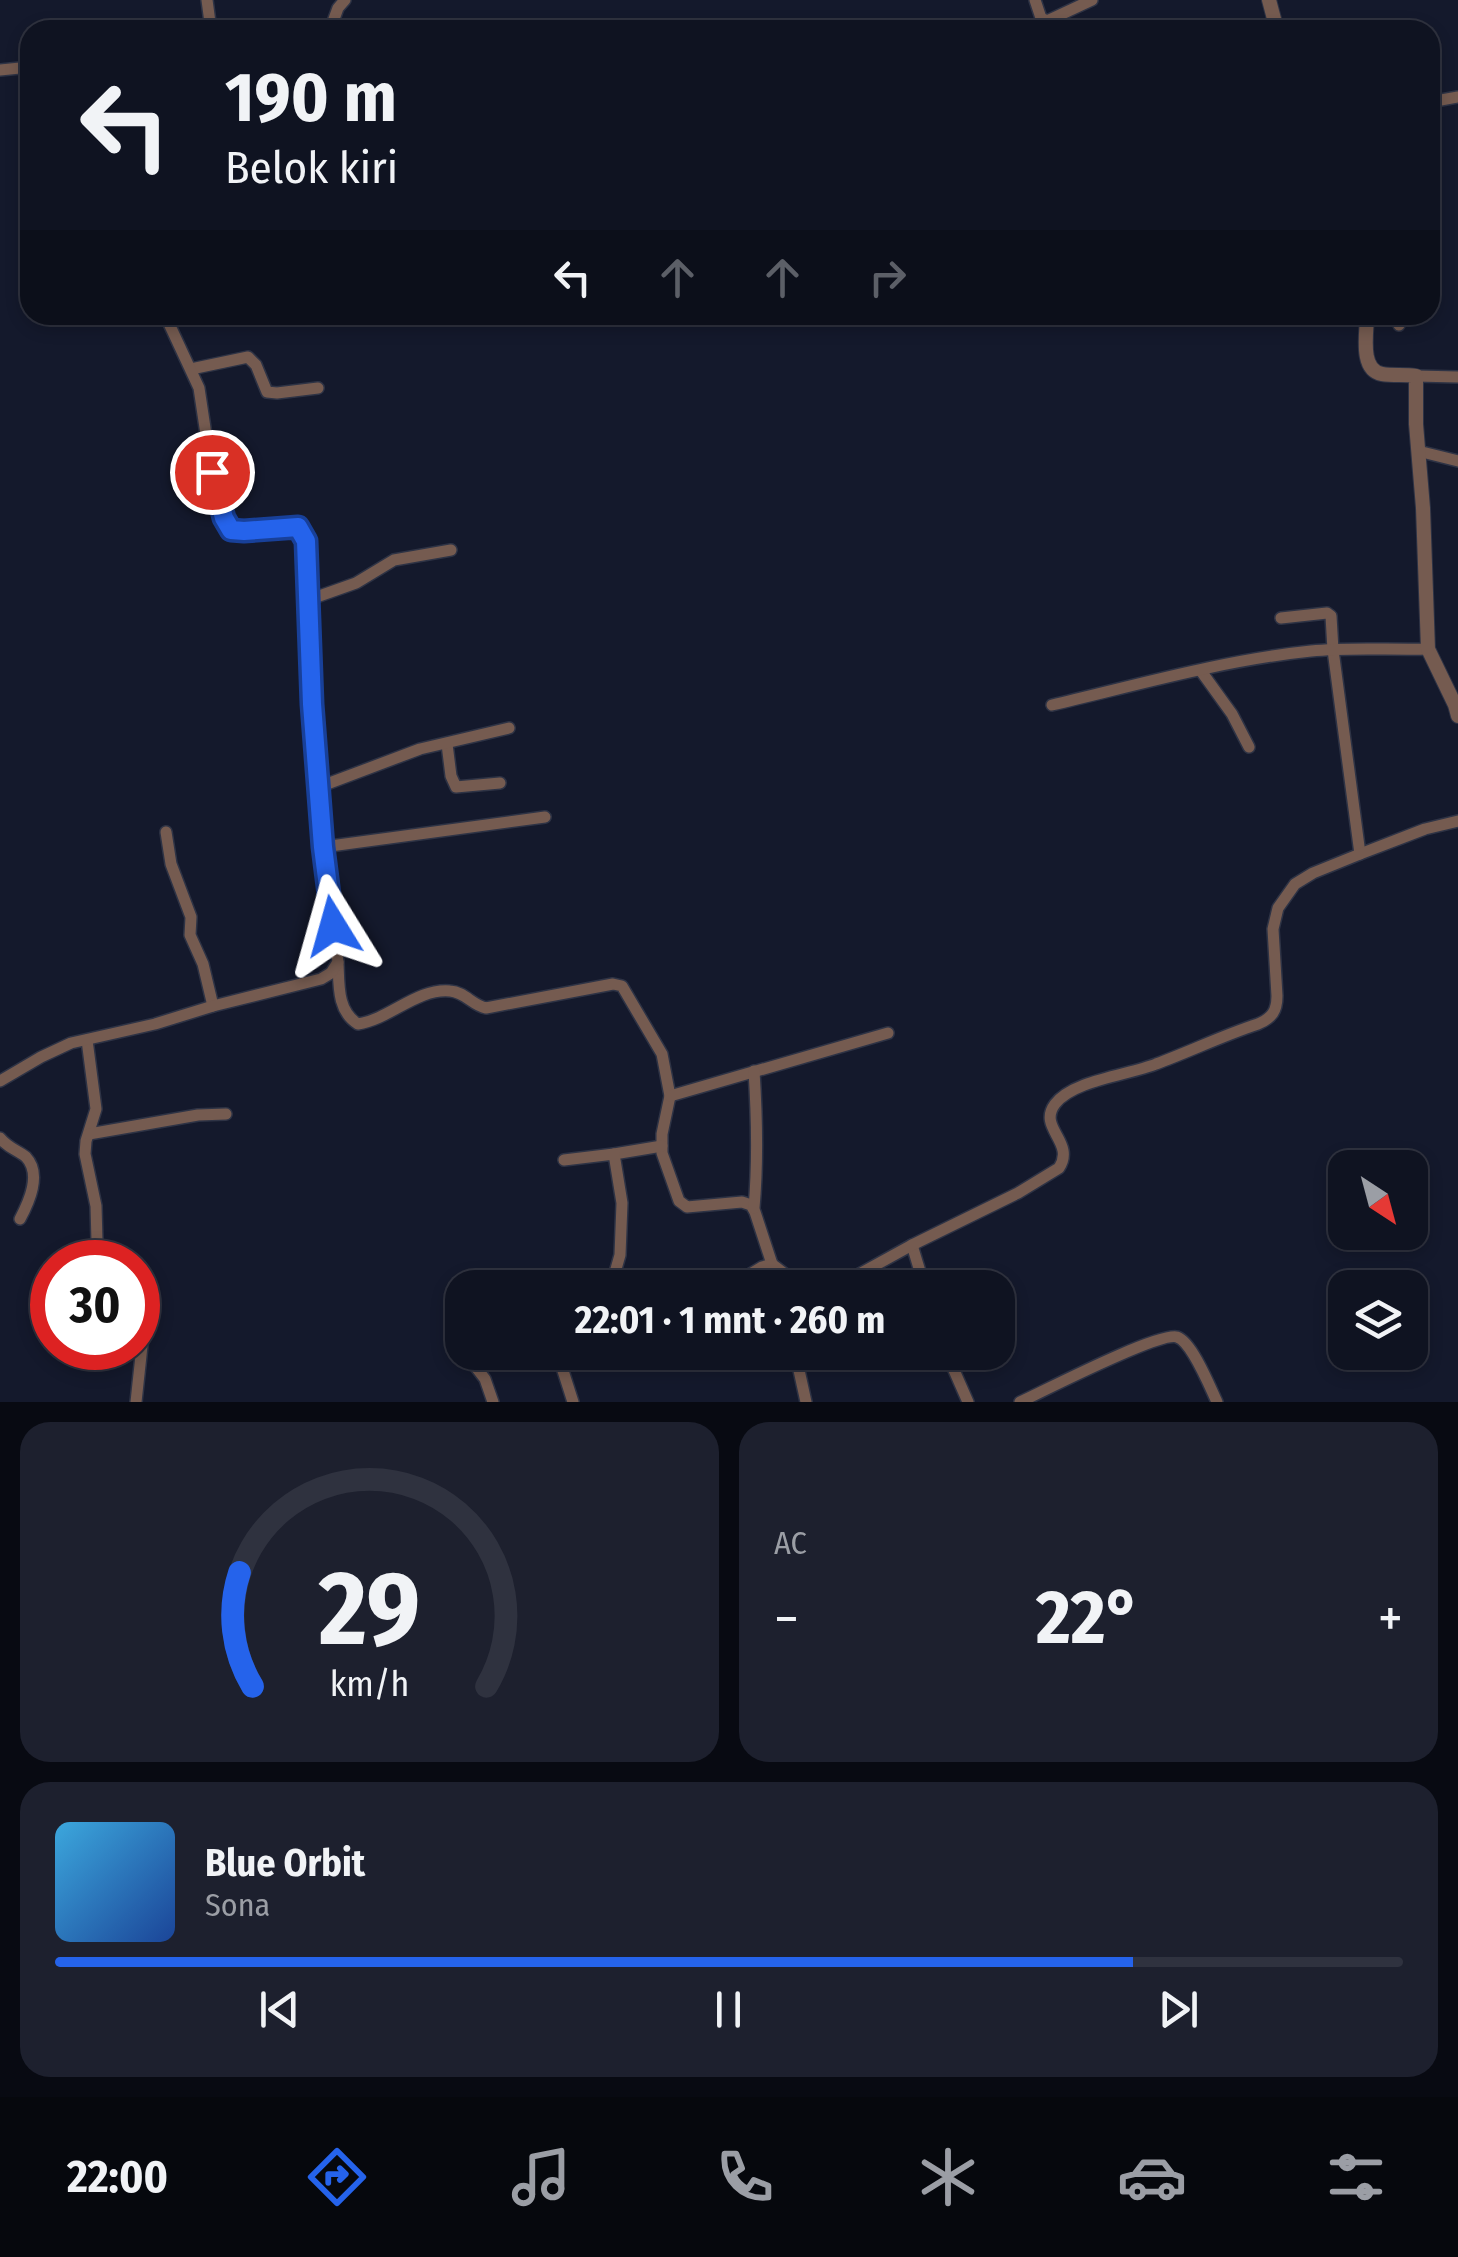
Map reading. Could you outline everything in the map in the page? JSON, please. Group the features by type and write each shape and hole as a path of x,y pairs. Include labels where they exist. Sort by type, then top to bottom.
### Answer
{"street":[{"path":"1035,0 1041,18 1047,20 1092,0"},
{"path":"170,325 201,396 210,461 227,525 236,531 292,526 301,530 307,547 310,677 323,847 341,1002 350,1018 358,1024 370,1022 441,991 461,994 486,1008 618,984 659,1046 667,1070 670,1096 662,1146 664,1164 678,1201 683,1206 742,1202 754,1208"},
{"path":"1367,325 1366,354 1372,369 1383,374 1458,377"},
{"path":"190,369 248,357 256,365 267,392 318,388"},
{"path":"1416,376 1428,650 1451,683 1458,716"},
{"path":"1418,451 1458,461"},
{"path":"308,600 364,580 394,560 451,550"},
{"path":"1281,618 1330,614 1360,854"},
{"path":"1052,704 1261,658 1333,650 1428,650"},
{"path":"1201,671 1232,714 1249,747"},
{"path":"318,787 408,753 509,728"},
{"path":"447,744 456,786 500,782"},
{"path":"323,847 546,817"},
{"path":"867,1270 1059,1168 1064,1151 1050,1120 1052,1108 1062,1097 1088,1084 1153,1066 1272,1016 1277,1005 1273,930 1278,908 1304,878 1424,830 1458,821"},
{"path":"166,832 170,864 192,917 190,934 204,964 214,1006"},
{"path":"0,1081 61,1047 326,977 338,962"},
{"path":"670,1096 888,1033"},
{"path":"87,1040 96,1109 84,1154 96,1206 97,1240"},
{"path":"754,1071 754,1208 772,1264 780,1270"},
{"path":"88,1134 198,1114 226,1114"},
{"path":"0,1138 30,1163 31,1194 20,1219"},
{"path":"564,1160 662,1146"},
{"path":"614,1154 622,1203 617,1270"},
{"path":"912,1245 920,1270"},
{"path":"757,1270 772,1264"},
{"path":"1020,1402 1127,1352 1173,1336 1190,1349 1217,1402"},
{"path":"136,1402 140,1370"},
{"path":"478,1370 493,1402"},
{"path":"563,1370 574,1402"},
{"path":"799,1370 806,1402"},
{"path":"954,1370 968,1402"}],"route":[{"path":"212,472 231,530 292,526 298,527 306,541 310,677 333,926"}]}
